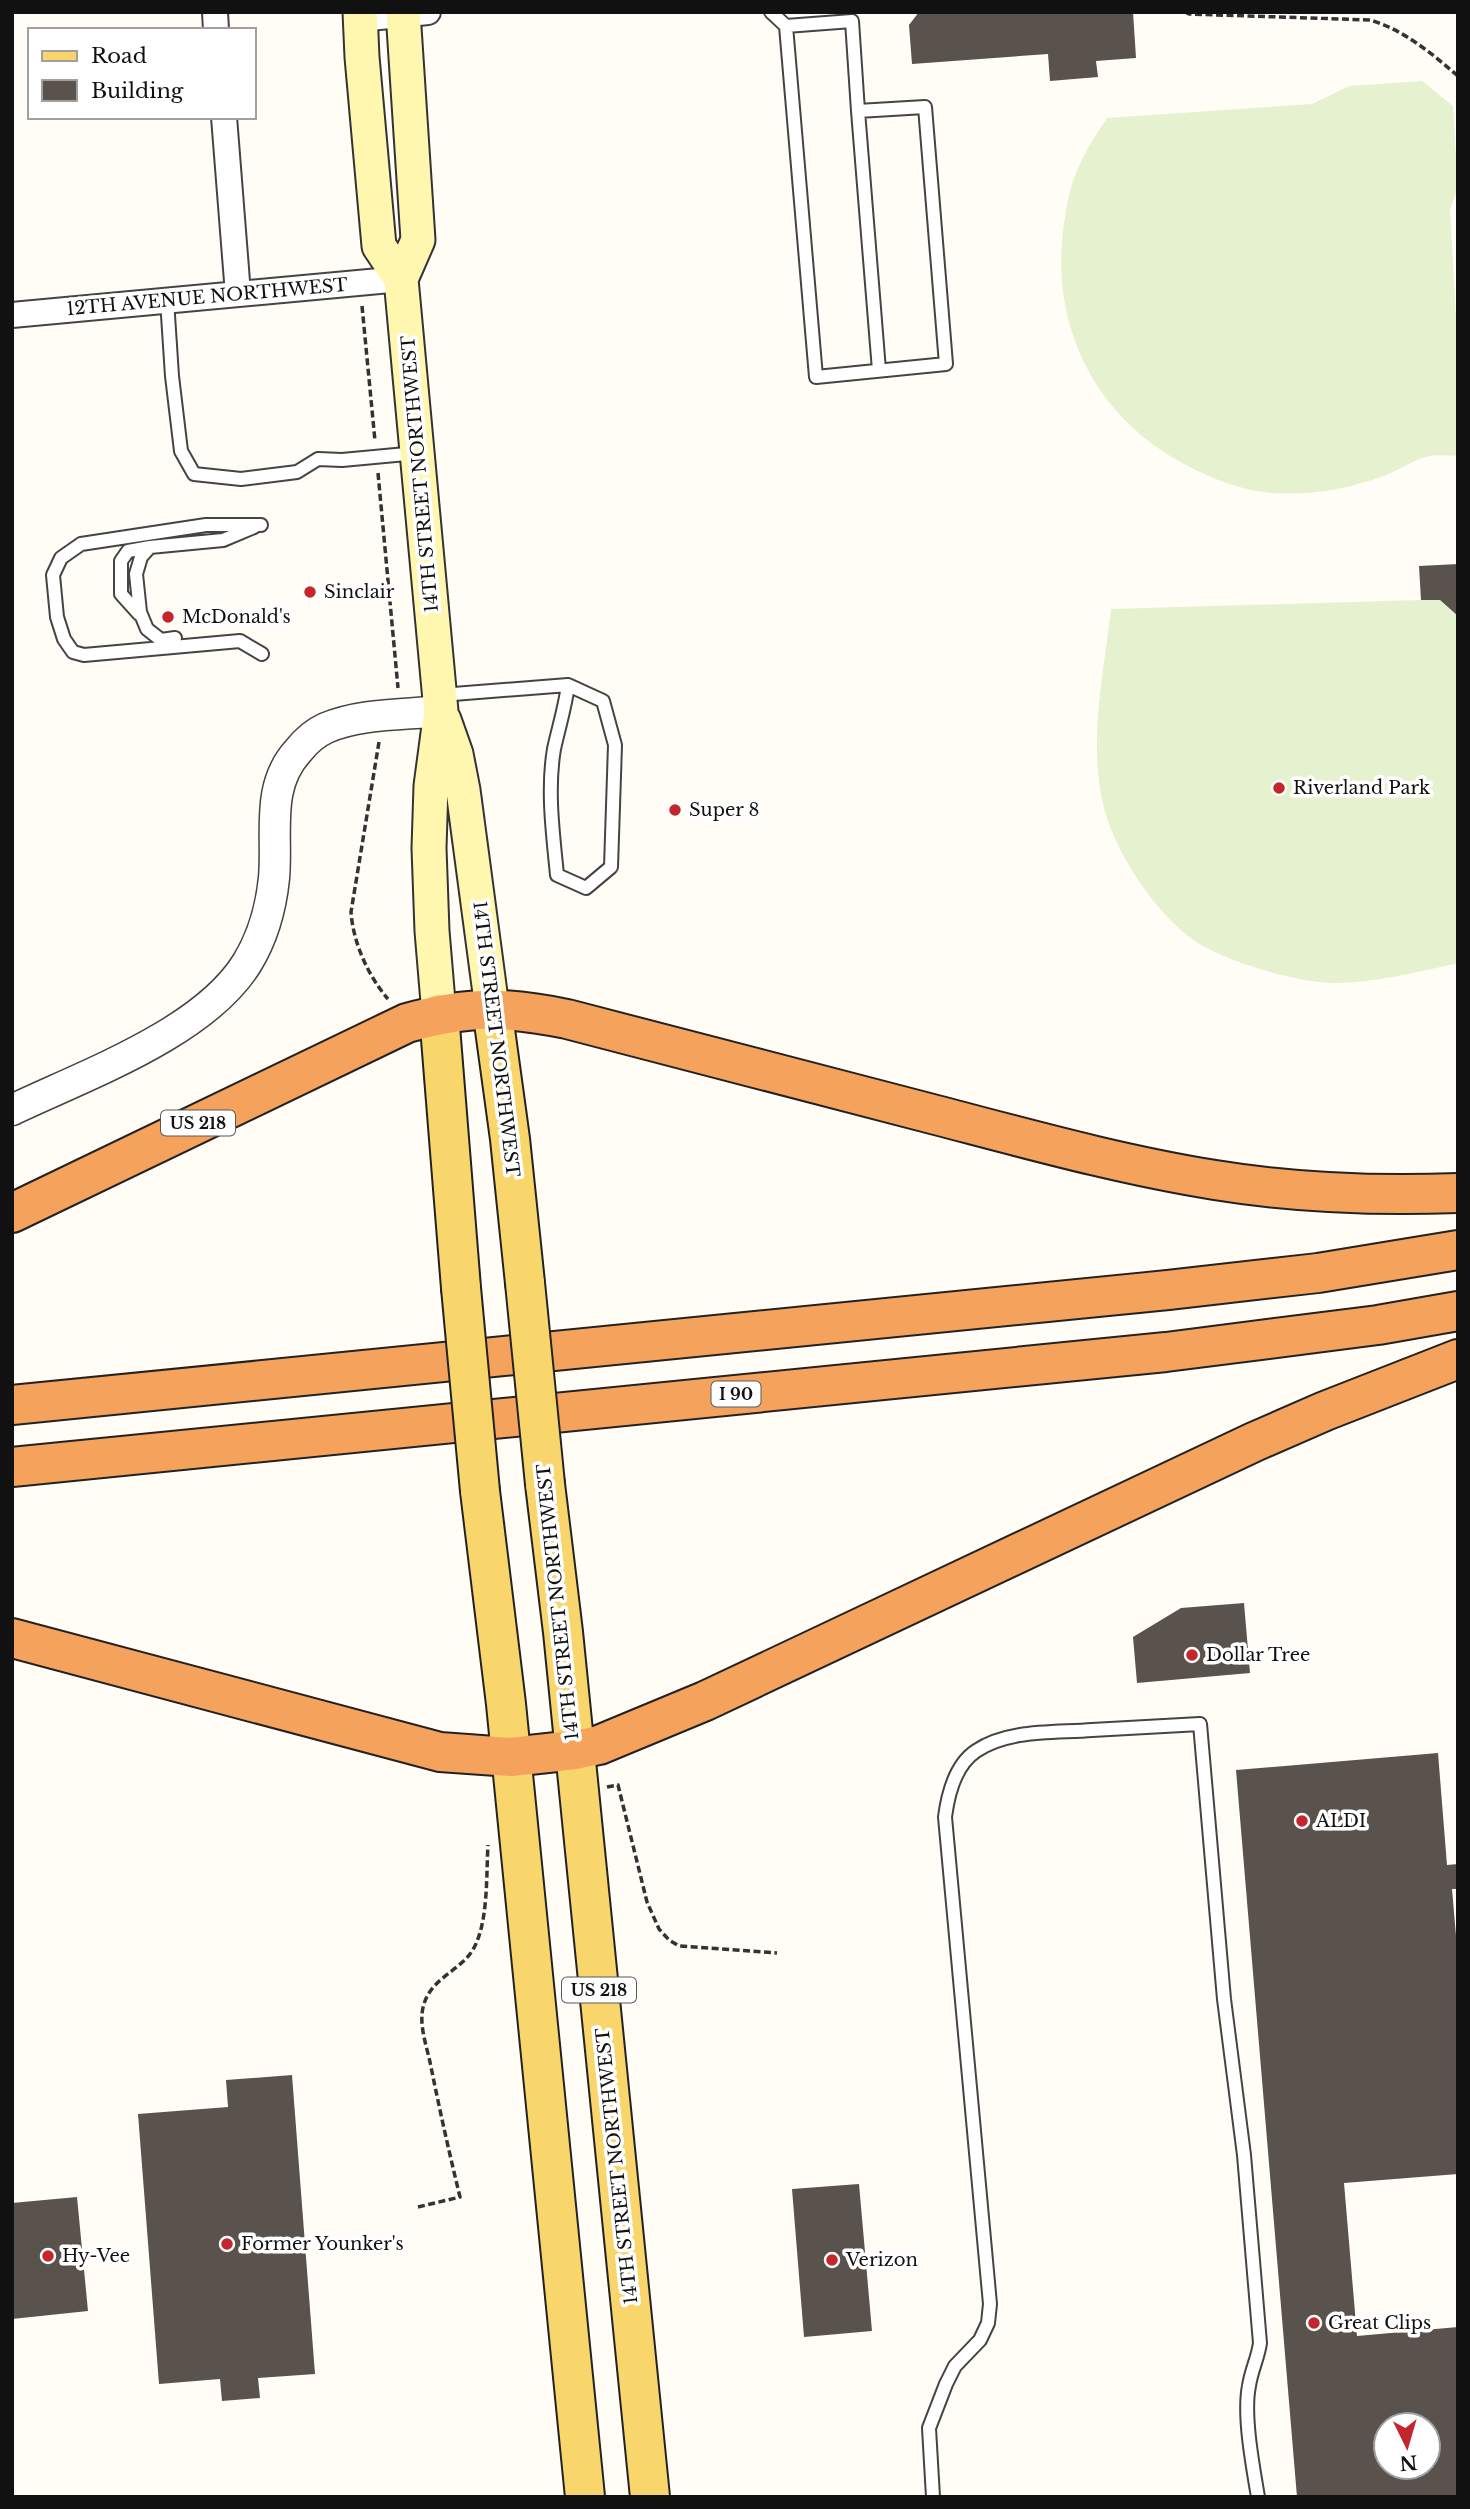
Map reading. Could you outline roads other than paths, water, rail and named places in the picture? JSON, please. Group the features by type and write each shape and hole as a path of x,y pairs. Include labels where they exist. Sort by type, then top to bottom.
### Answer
{"highway":[{"name":"US 218","path":"12,1213 423,1019 492,1008"},
{"path":"492,1008 529,1011 567,1019 1065,1148 1192,1176 1319,1192 1417,1195 1458,1193"},
{"path":"12,1405 1168,1290 1318,1273 1458,1250"},
{"name":"I 90","path":"12,1467 1166,1352 1351,1329 1458,1311"},
{"path":"12,1638 412,1746 453,1754 512,1757 575,1751 599,1745 705,1701 1254,1442 1458,1359"}],"main road":[{"name":"14TH STREET NORTHWEST","path":"401,279 418,240 412,13"},
{"name":"14TH STREET NORTHWEST","path":"360,16 379,246 401,279 441,703 463,790 510,1139 650,2497"},
{"name":"14TH STREET NORTHWEST","path":"441,703 431,786 429,848 432,931 423,1019 461,1288 480,1490 512,1757 585,2497"}],"street":[{"path":"360,16 412,13"},
{"path":"224,119 238,294"},
{"name":"12TH AVENUE NORTHWEST","path":"12,315 401,279"},
{"path":"12,1110 173,1031 229,988 262,935 271,904 274,810 279,783 289,761 305,743 324,729 356,719 388,716 441,703"}],"lane":[{"path":"771,12 786,26 816,377 946,364 925,107 858,111"},
{"path":"786,26 852,21 879,370"},
{"path":"167,300 181,451 194,474 241,480 297,472 318,459 418,453"},
{"path":"240,641 84,655 73,652 64,639 57,617 53,575 61,558 81,544 206,525 261,525 223,540 150,547 141,557 136,574 141,615 147,629 161,640 219,635 240,641 262,654"},
{"path":"441,703 568,685 603,701 615,745 611,867 586,888 557,875 551,818 554,750 565,711 568,685"},
{"path":"933,2497 929,2428 955,2366 980,2340 988,2323 990,2304 945,1818 948,1797 958,1771 975,1752 999,1740 1039,1734 1200,1724 1224,2000 1244,2155 1259,2331 1257,2361 1249,2386 1248,2403 1258,2497"}],"place":[{"name":"Sinclair","path":"310,592"},
{"name":"McDonald's","path":"168,617"},
{"name":"Riverland Park","path":"1279,788"},
{"name":"Super 8","path":"675,810"},
{"name":"Dollar Tree","path":"1192,1655"},
{"name":"ALDI","path":"1302,1821"},
{"name":"Former Younker's","path":"227,2244"},
{"name":"Hy-Vee","path":"48,2256"},
{"name":"Verizon","path":"832,2260"},
{"name":"Great Clips","path":"1314,2323"}]}
